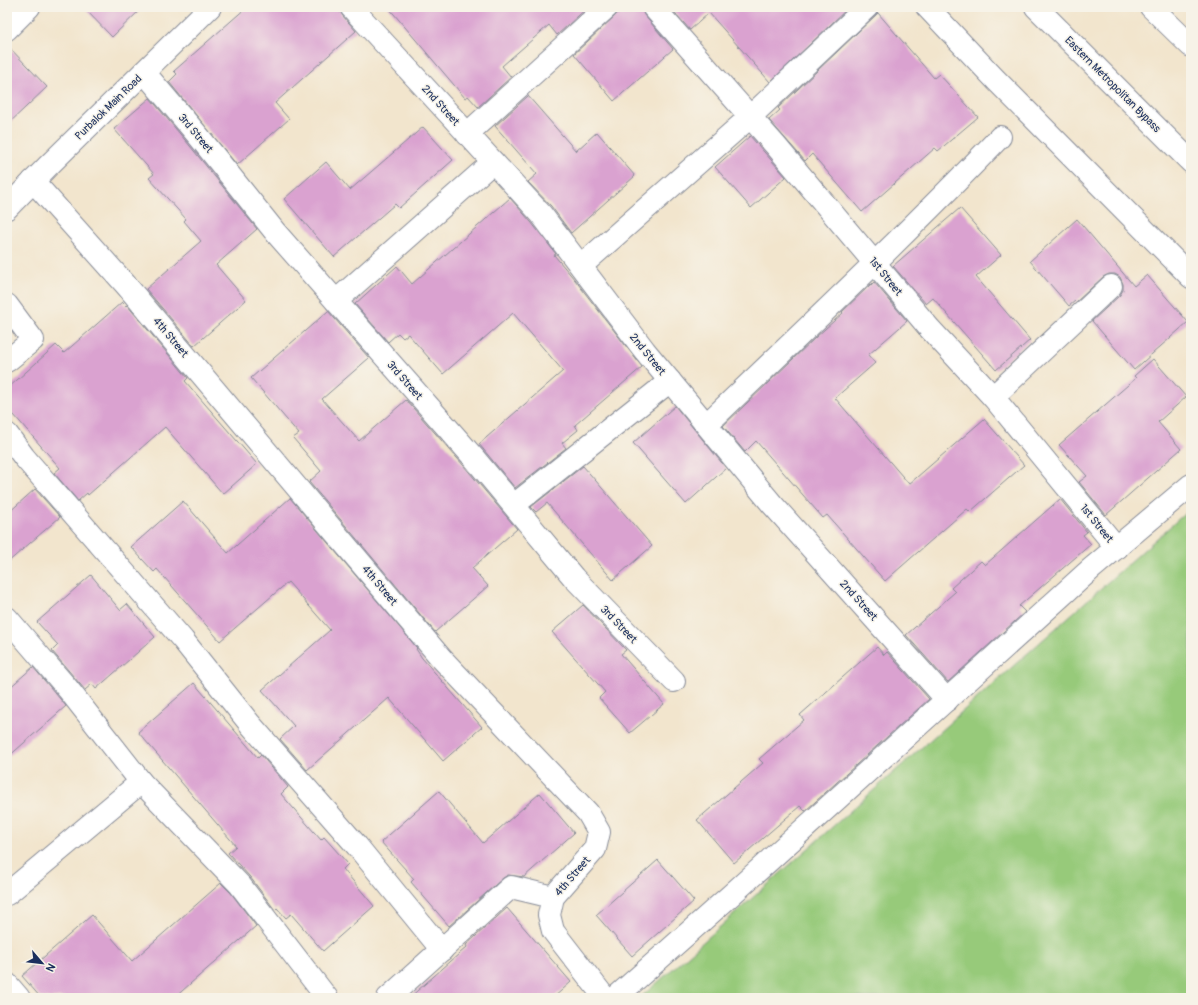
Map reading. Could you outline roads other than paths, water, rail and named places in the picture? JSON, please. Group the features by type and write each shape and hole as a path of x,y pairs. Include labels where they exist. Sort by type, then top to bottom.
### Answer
{"street":[{"path":"7,29 29,7"},
{"name":"Purbalok Main Road","path":"7,208 210,7"},
{"name":"2nd Street","path":"351,7 541,214 645,351 772,504 947,700"},
{"path":"467,134 607,7"},
{"name":"1st Street","path":"653,7 750,117 930,329 993,397 1117,548"},
{"path":"581,266 750,117 867,7"},
{"path":"927,7 996,80 1191,277"},
{"name":"Eastern Metropolitan Bypass","path":"1036,7 1191,162"},
{"path":"1150,7 1191,46"},
{"name":"3rd Street","path":"144,72 200,138 276,233 474,458 574,578 674,681"},
{"path":"707,424 875,263 1000,137"},
{"path":"336,301 493,162"},
{"name":"4th Street","path":"33,181 126,285 440,658 588,814 599,832 595,849 553,898 549,915 553,931 605,998"},
{"path":"993,397 1111,286"},
{"path":"7,305 33,340 7,361"},
{"path":"514,505 670,381"},
{"path":"7,434 24,457 183,640 250,724 357,846 442,950"},
{"path":"615,998 1117,548 1191,485"},
{"path":"7,618 68,689 141,782 240,886 327,998"},
{"path":"7,894 141,782"},
{"path":"388,998 512,887 553,898"},
{"path":"7,984 18,998"}]}
